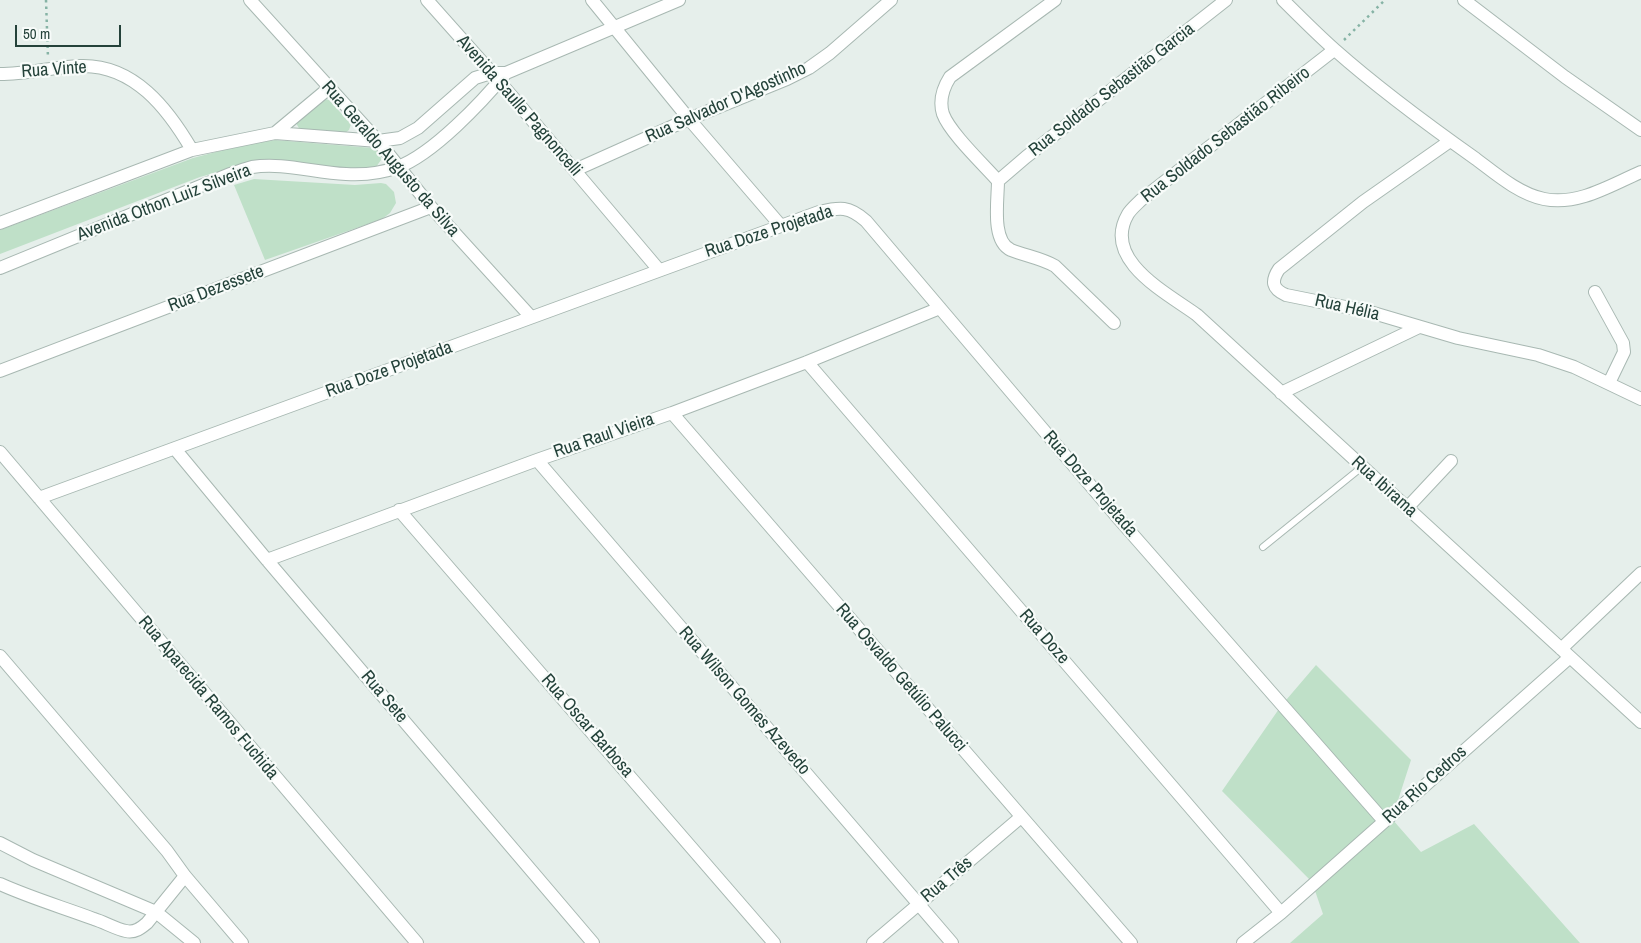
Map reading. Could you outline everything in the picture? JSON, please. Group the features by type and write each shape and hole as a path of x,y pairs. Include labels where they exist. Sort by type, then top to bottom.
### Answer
{"street":[{"name":"Rua Geraldo Augusto da Silva","path":"250,0 378,141 431,207 531,317"},
{"name":"Avenida Saulle Pagnoncelli","path":"427,0 499,76 659,270"},
{"path":"592,0 781,226"},
{"name":"Avenida Othon Luiz Silveira","path":"0,223 192,150 275,133 378,141 400,138 418,128 476,78 499,76 679,0"},
{"name":"Rua Salvador D'Agostinho","path":"575,170 809,68 830,53 891,0"},
{"path":"1055,0 950,77 943,88 943,114 951,128 998,181 998,228 999,237 1005,246 1045,260 1055,266 1114,322"},
{"name":"Rua Soldado Sebastião Garcia","path":"998,181 1226,0"},
{"path":"1283,0 1334,50 1450,141 1523,192 1544,199 1569,200 1590,194 1641,172"},
{"path":"1464,0 1564,77 1641,130"},
{"name":"Rua Soldado Sebastião Ribeiro","path":"1126,255 1122,241 1123,228 1128,214 1141,200 1334,50"},
{"name":"Rua Vinte","path":"3,76 81,66 107,68 130,78 151,94 178,126 192,150"},
{"name":"Avenida Othon Luiz Silveira","path":"0,268 230,174 252,167 277,166 346,174 376,174 399,167 417,158 438,142 490,92 499,76"},
{"path":"275,133 329,88"},
{"name":"Rua Hélia","path":"1450,141 1363,202 1279,269 1273,282 1276,288 1286,295 1370,312 1458,338 1538,355 1574,367 1641,400"},
{"name":"Rua Dezessete","path":"0,371 431,207"},
{"name":"Rua Doze Projetada","path":"39,498 819,212 834,208 845,208 856,212 866,221 1126,527 1384,821"},
{"name":"Rua Ibirama","path":"1126,255 1135,268 1197,315 1641,722"},
{"path":"1595,292 1623,343 1624,352 1608,383"},
{"name":"Rua Raul Vieira","path":"267,560 399,510 807,362 940,308"},
{"path":"1282,393 1419,327"},
{"name":"Rua Doze","path":"807,362 1281,913"},
{"name":"Rua Osvaldo Getúlio Palucci","path":"672,412 1131,943"},
{"name":"Rua Sete","path":"175,449 593,943"},
{"name":"Rua Aparecida Ramos Fuchida","path":"0,452 417,943"},
{"name":"Rua Wilson Gomes Azevedo","path":"537,460 952,943"},
{"path":"1407,508 1451,461"},
{"name":"Rua Oscar Barbosa","path":"399,510 774,943"},
{"name":"Rua Rio Cedros","path":"1244,943 1281,913 1384,821 1566,653 1641,573"},
{"path":"0,656 167,851 185,876 242,943"},
{"name":"Rua Três","path":"873,943 1021,817"},
{"path":"0,843 33,860 156,912 194,943"},
{"path":"0,884 27,896 126,931 133,931 141,928 185,876"}],"lane":[{"path":"1263,547 1362,467"}],"path":[{"path":"46,0 48,69"},
{"path":"1334,50 1386,0"}],"green space":[{"path":"325,99 329,100 351,124 349,130 345,133 300,130 296,123"},
{"path":"275,140 373,148 380,153 381,160 376,167 357,170 250,163 200,177 0,254 0,230 193,158 246,144"},
{"path":"254,179 355,185 381,183 386,184 394,192 396,203 390,213 382,219 265,260 234,185"},
{"path":"1316,665 1411,760 1392,819 1421,852 1474,824 1580,943 1290,943 1323,914 1312,882 1222,791 1281,706"}]}
